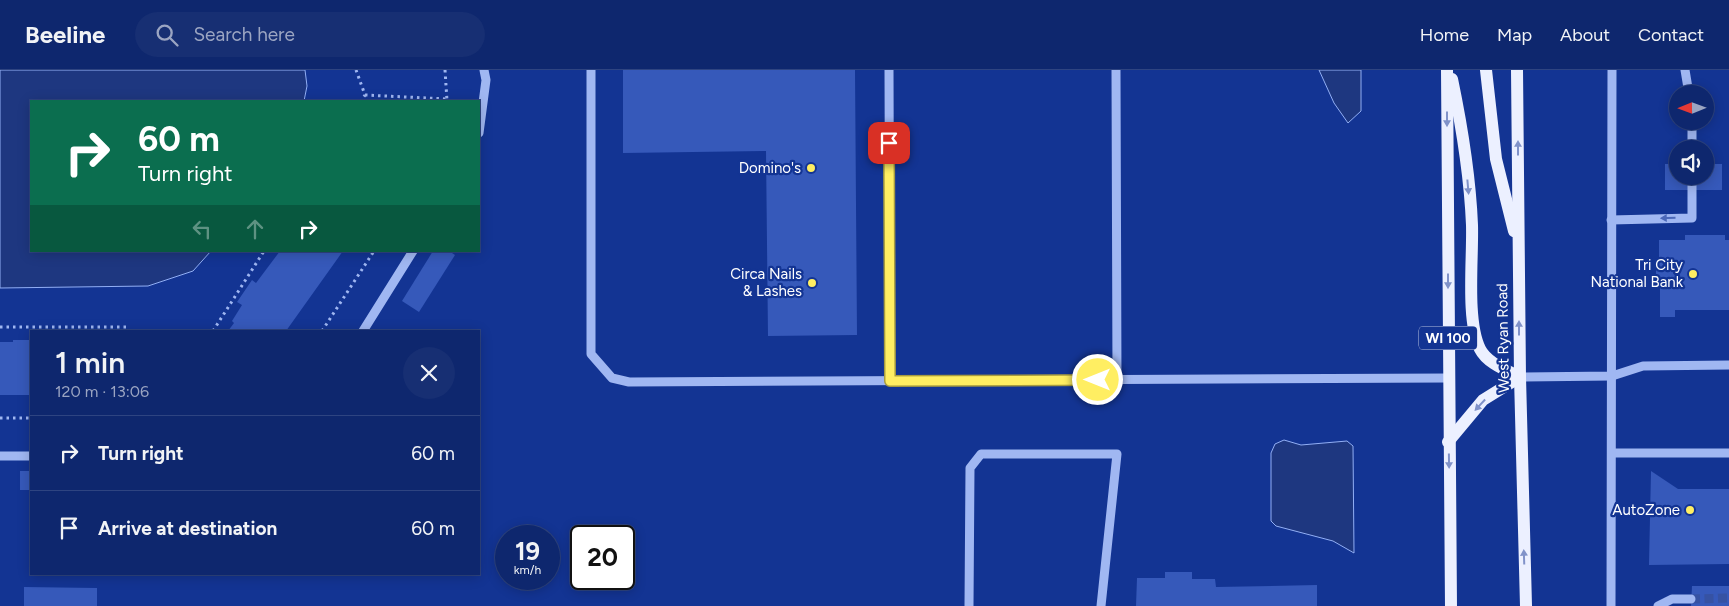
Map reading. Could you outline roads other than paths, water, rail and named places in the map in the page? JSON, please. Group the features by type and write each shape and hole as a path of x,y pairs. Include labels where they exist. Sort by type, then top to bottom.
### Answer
{"main road":[{"name":"WI 100","path":"1447,70 1448,442 1451,606"},
{"path":"1451,70 1464,138 1472,224 1473,333 1481,351 1494,364 1520,377"},
{"path":"1486,70 1496,159 1519,253"},
{"name":"West Ryan Road","path":"1518,70 1520,377 1526,606"},
{"path":"1448,442 1483,400 1520,377"}],"lane":[{"path":"480,125 486,80 484,70"},
{"path":"591,70 591,354 612,378 629,382 1448,378"},
{"path":"889,70 890,381"},
{"path":"1116,70 1117,380"},
{"path":"1611,606 1612,70"},
{"path":"1686,70 1688,85"},
{"path":"1611,220 1692,218 1692,185"},
{"path":"364,330 412,252"},
{"path":"1520,377 1612,376 1643,366 1729,365"},
{"path":"1612,453 1729,453"},
{"path":"969,606 970,468 981,454 1117,454 1101,606"},
{"path":"0,456 30,456"},
{"path":"1658,606 1672,599 1692,598"}],"water":[{"path":"0,70 305,70 307,86 304,100 30,100 30,252 210,252 193,271 148,286 0,288"},
{"path":"1319,70 1361,70 1361,111 1348,123 1334,103"},
{"path":"1284,440 1301,445 1347,441 1353,446 1354,553 1333,541 1276,526 1271,521 1271,453 1275,444"}],"tunnel":[{"path":"1691,599 1729,598"}],"place":[{"name":"Domino's","path":"811,168"},
{"name":"Tri City National Bank","path":"1693,274"},
{"name":"Circa Nails & Lashes","path":"812,283"},
{"name":"AutoZone","path":"1690,510"}]}
